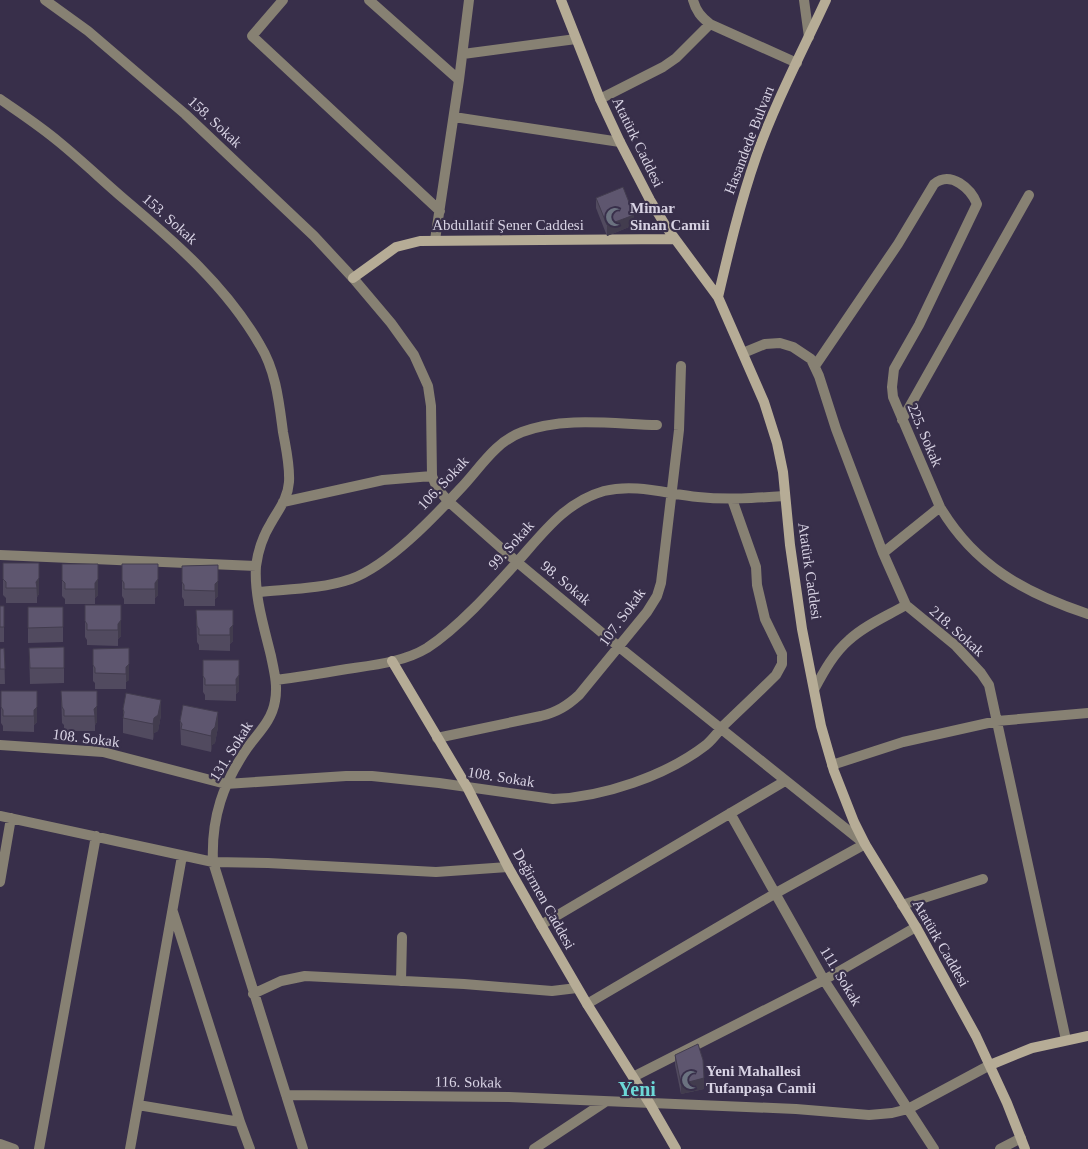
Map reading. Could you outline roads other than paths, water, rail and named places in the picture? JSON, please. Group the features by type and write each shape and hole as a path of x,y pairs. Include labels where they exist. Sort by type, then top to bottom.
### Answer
{"street":[{"name":"158. Sokak","path":"45,0 88,31 185,114 314,236 353,278"},
{"path":"283,0 252,36 440,211"},
{"path":"369,0 459,80"},
{"path":"435,240 463,54 468,0"},
{"name":"Atatürk Caddesi","path":"561,0 600,99 620,142 650,200 675,239 718,297 773,426 782,472 801,620 821,726 832,764 851,815 865,844 916,927 961,1008 990,1066 1025,1149"},
{"path":"693,0 702,18 710,24 797,63"},
{"path":"804,0 809,38"},
{"name":"Hasandede Bulvarı","path":"718,297 733,233 755,159 766,130 826,0"},
{"path":"600,99 663,67 676,58 710,24"},
{"path":"463,54 576,40"},
{"name":"153. Sokak","path":"0,99 59,142 160,230 218,286 261,346 274,378 278,396"},
{"path":"454,117 620,142"},
{"name":"225. Sokak","path":"815,366 898,244 934,184 942,179 963,184 974,196 977,204 919,325 894,369 892,378 893,397 940,507 947,519 972,549 1000,574 1056,602 1088,614"},
{"path":"902,420 1029,195"},
{"name":"Abdullatif Şener Caddesi","path":"353,278 396,247 420,241 675,239"},
{"name":"98. Sokak","path":"353,278 391,323 414,355 428,386 431,406 432,476 437,488 448,502 619,647 865,844"},
{"name":"218. Sokak","path":"743,353 765,344 780,343 793,347 811,359 883,553 906,605 956,646 981,673 989,685 1066,1040"},
{"name":"107. Sokak","path":"437,738 554,712 566,706 579,695 647,612 657,596 664,565 679,430 681,366"},
{"name":"131. Sokak","path":"278,396 289,465 287,493 265,535 256,566 258,592 276,680 276,699 271,716 249,746 226,784 217,810 213,831 213,862 303,1149"},
{"name":"106. Sokak","path":"258,592 320,586 352,579 364,573 383,561 409,540 448,502 491,453 520,432 569,423 657,425"},
{"path":"283,502 383,480 432,476"},
{"name":"99. Sokak","path":"276,680 392,661 415,654 442,637 517,562 558,516 585,499 603,492 633,487 698,498 732,499 785,496"},
{"name":"108. Sokak","path":"0,744 103,752 226,784 372,776 408,779 553,799 572,799 602,793 671,768 688,758 708,743 776,675 782,664 782,654 765,620 757,585 756,567 732,499"},
{"path":"883,553 940,507"},
{"path":"0,555 256,566"},
{"path":"814,688 828,665 847,641 870,624 906,605"},
{"name":"Değirmen Caddesi","path":"392,661 467,787 508,866 577,988 676,1149"},
{"path":"832,764 903,742 997,721 1088,713"},
{"path":"541,925 785,781"},
{"name":"111. Sokak","path":"730,813 824,980 934,1149"},
{"path":"0,816 213,862 436,872 508,866"},
{"path":"0,882 11,818"},
{"path":"39,1149 96,836"},
{"path":"587,1004 776,893 865,844"},
{"path":"130,1149 182,856"},
{"path":"902,905 983,879"},
{"path":"172,910 250,1149"},
{"path":"633,1077 824,980 916,927"},
{"path":"401,980 402,938"},
{"path":"253,994 281,981 305,976 401,980 552,991 577,988"},
{"path":"990,1066 1032,1048 1088,1036"},
{"name":"116. Sokak","path":"286,1095 451,1096 796,1109 869,1115 892,1113 908,1109 990,1066"},
{"path":"534,1149 605,1102"},
{"path":"138,1105 240,1122"},
{"path":"1000,1149 1021,1138"},
{"path":"0,1144 14,1149"}],"place":[{"name":"Mimar Sinan Camii","path":"615,217"},
{"name":"Yeni Mahallesi Tufanpaşa Camii","path":"691,1080"}],"district":[{"name":"Yeni","path":"637,1089"}]}
